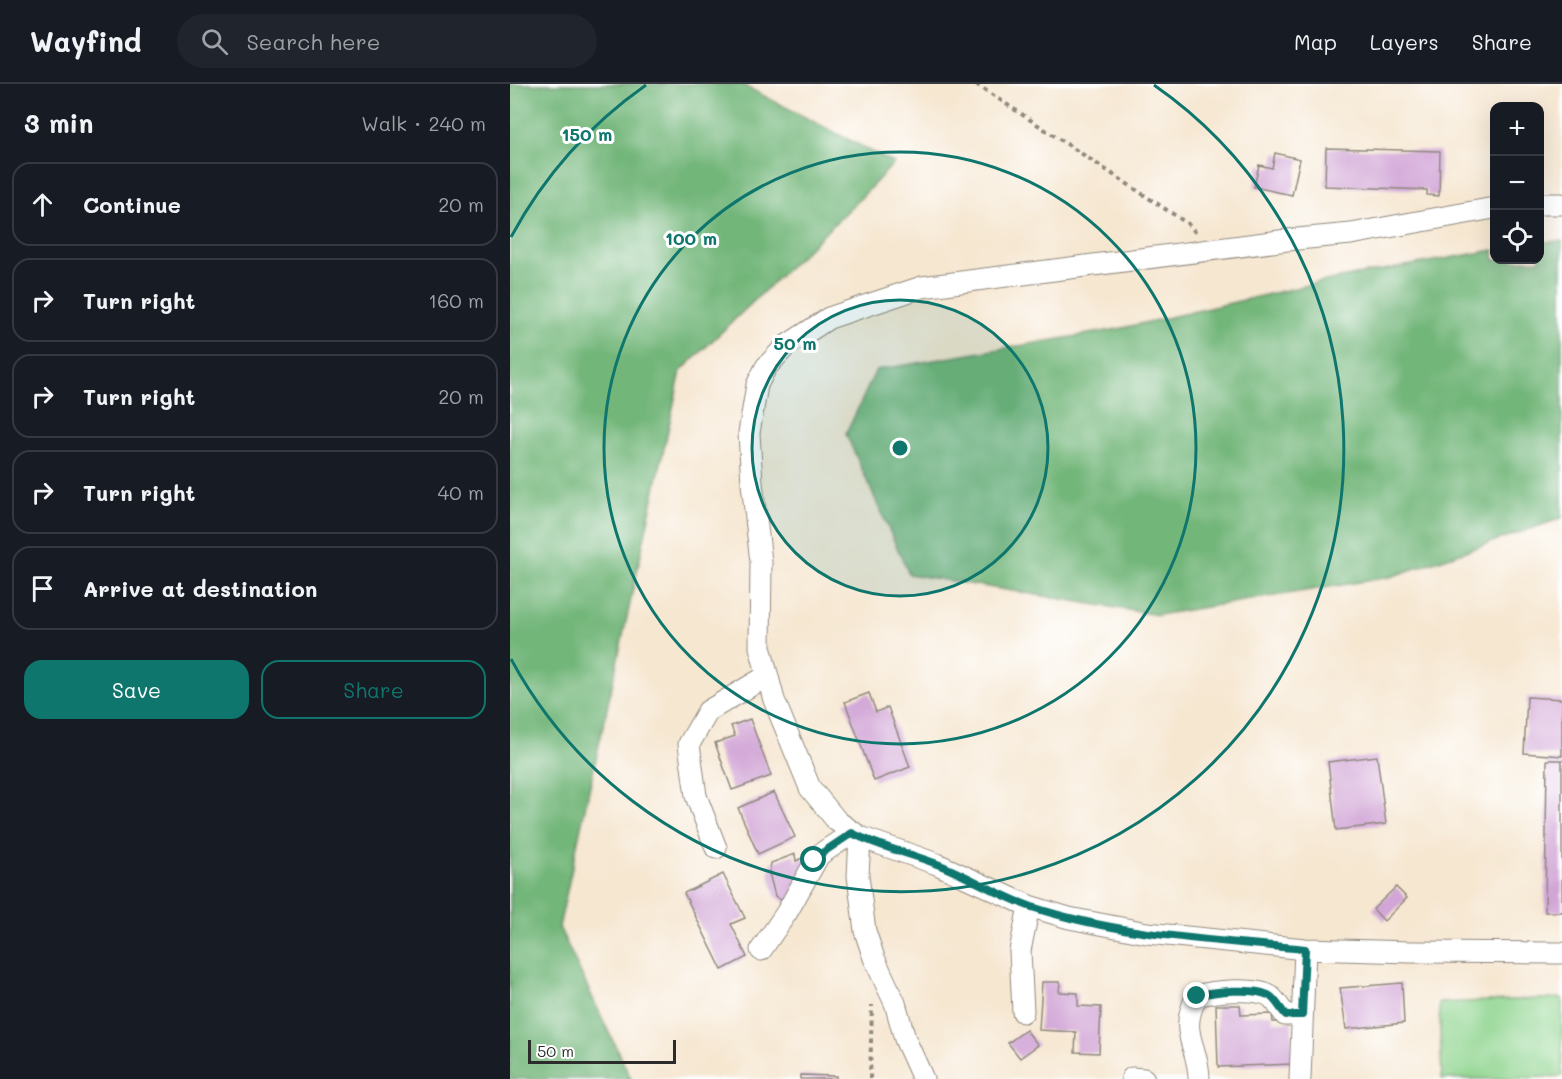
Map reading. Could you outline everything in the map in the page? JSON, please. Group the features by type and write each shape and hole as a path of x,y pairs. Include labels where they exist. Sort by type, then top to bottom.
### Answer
{"street":[{"path":"1544,204 1562,204"},
{"path":"1490,209 1351,234 1287,240 922,287 829,318 786,346 766,367 757,385 749,433 761,561 760,647 774,700 810,788 837,821 856,835 937,864 1029,906 1069,918 1147,933 1305,949 1562,952"},
{"path":"716,848 696,796 689,744 708,711 766,676"},
{"path":"761,950 797,896 814,860 856,835"},
{"path":"856,835 858,876 865,931 874,958 895,1004 905,1039 923,1079"},
{"path":"1023,1012 1020,951 1029,906"},
{"path":"1300,1079 1305,949"},
{"path":"1199,1079 1189,1031 1191,1007 1197,996 1212,991 1240,991 1269,996 1286,1015 1302,1015"}],"path":[{"path":"976,84 1188,224 1210,251"},
{"path":"870,1079 872,1002"}],"green space":[{"path":"510,84 741,84 894,163 856,203 681,371 559,927 631,1079 510,1079"},
{"path":"1562,241 1562,518 1390,577 1158,615 909,574 846,434 876,370 1118,329 1334,279 1490,251 1490,264 1544,264 1544,242"},
{"path":"1562,998 1562,1076 1442,1079 1439,1003"}],"building":[{"path":"1326,148 1440,151 1439,196 1427,195 1427,190 1325,186"},
{"path":"1275,153 1300,159 1292,195 1254,187 1259,165 1272,168"},
{"path":"869,693 876,712 888,707 910,767 874,781 845,702"},
{"path":"1527,697 1562,699 1562,756 1524,753"},
{"path":"750,719 771,776 732,790 715,743 735,736 731,726"},
{"path":"1377,756 1386,824 1336,830 1328,762"},
{"path":"1547,760 1562,760 1562,912 1545,912"},
{"path":"774,792 795,837 758,854 738,808"},
{"path":"795,854 796,861 804,857 808,863 788,905 775,896 769,873 771,863"},
{"path":"723,874 745,918 731,924 747,957 722,970 684,893"},
{"path":"1396,887 1407,898 1384,921 1373,909"},
{"path":"1042,982 1060,982 1059,992 1078,993 1078,1006 1101,1007 1099,1053 1075,1052 1076,1032 1039,1030"},
{"path":"1402,983 1404,1023 1346,1029 1340,988"},
{"path":"1216,1005 1240,1005 1241,1015 1272,1014 1273,1022 1292,1022 1293,1064 1218,1067"},
{"path":"1026,1030 1038,1045 1020,1058 1008,1043"},
{"path":"800,1075 836,1076 836,1079 800,1079"}],"route":[{"path":"814,860 852,833 882,846 937,864 1029,906 1069,918 1147,933 1305,949 1302,1015 1286,1015 1269,996 1240,991 1212,991 1197,996"}]}
